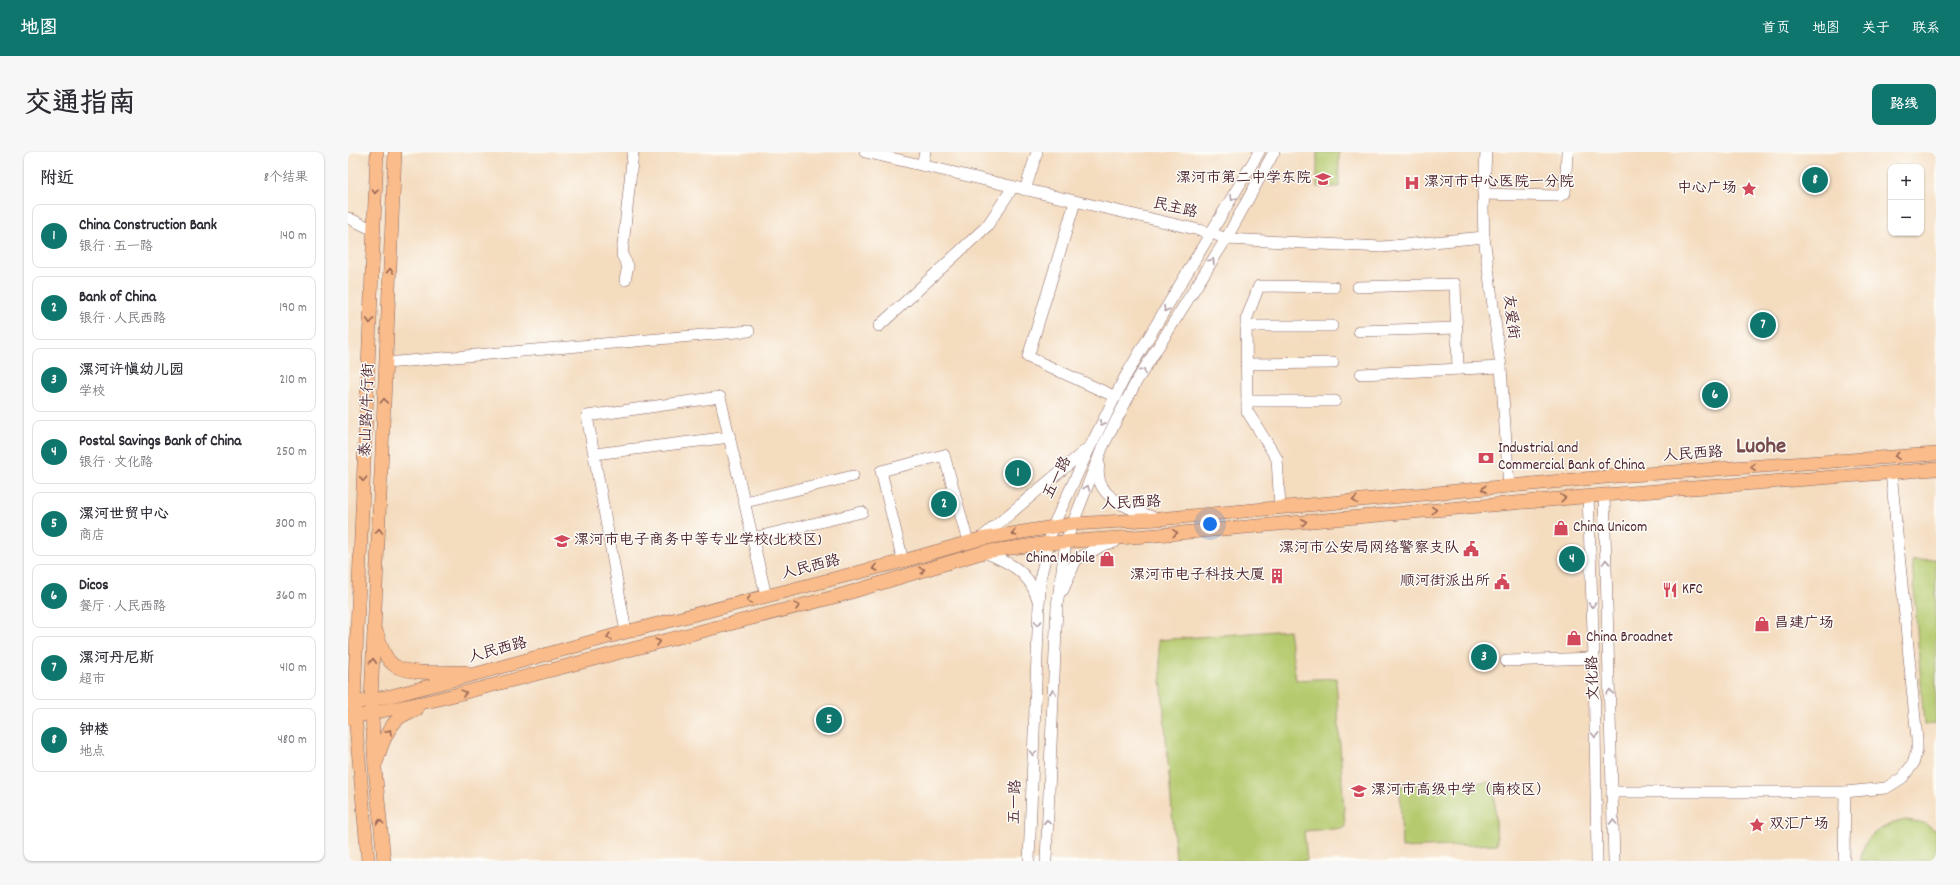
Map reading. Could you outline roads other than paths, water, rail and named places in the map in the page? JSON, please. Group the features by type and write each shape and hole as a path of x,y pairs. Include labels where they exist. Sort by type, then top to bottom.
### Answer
{"main road":[{"name":"泰山路/牛行街","path":"368,861 359,768 351,717 351,703 356,630 374,230 376,152"},
{"name":"泰山路/牛行街","path":"384,861 375,768 372,706 395,152"},
{"name":"人民西路","path":"351,717 372,706 483,672 626,632 903,561 974,541 1053,526 1159,519 1624,476 1936,454"},
{"name":"人民西路","path":"351,703 372,706 435,700 838,596 984,552 1066,541 1146,536 1588,496 1936,469"},
{"path":"375,627 381,645 396,667 411,670 483,672"},
{"path":"348,663 356,630"},
{"path":"375,768 384,739 396,722 400,718 435,700"},
{"path":"348,750 359,768"}],"street":[{"path":"625,280 628,266 622,255 633,152"},
{"name":"民主路","path":"865,152 1212,233 1226,239 1382,247 1484,237"},
{"path":"922,165 925,152"},
{"path":"1025,190 1037,152"},
{"name":"五一路","path":"1029,861 1038,605 1041,574 1053,526 1125,377 1259,152"},
{"name":"五一路","path":"1046,861 1056,606 1066,541 1103,446 1136,382 1226,239 1274,152"},
{"name":"友爱街","path":"1486,152 1483,194 1484,237 1500,367 1509,487"},
{"path":"1483,194 1559,196 1565,193 1567,152"},
{"path":"879,326 987,226 1013,187"},
{"path":"1075,202 1028,357 1116,397"},
{"path":"348,218 374,230"},
{"path":"1358,287 1455,284 1458,369"},
{"path":"1280,507 1277,459 1246,410 1246,320 1259,286 1334,287"},
{"path":"1246,326 1332,326"},
{"path":"1360,331 1457,328"},
{"path":"386,363 750,331"},
{"path":"1246,364 1333,363"},
{"path":"1361,374 1500,367"},
{"path":"626,632 587,416 720,397 766,596"},
{"path":"1246,401 1335,401"},
{"path":"595,454 730,437"},
{"path":"903,561 881,471 944,455 974,541 1091,445"},
{"path":"1103,446 1098,469 1100,482 1106,492 1115,502 1159,519"},
{"path":"1612,792 1844,792 1886,788 1902,778 1913,764 1917,750 1891,472"},
{"path":"745,502 852,476"},
{"name":"文化路","path":"1604,495 1614,861"},
{"name":"文化路","path":"1588,496 1594,658 1597,861"},
{"path":"753,538 862,512"},
{"path":"1588,512 1605,512"},
{"path":"1056,606 1076,560 1104,544 1146,536"},
{"path":"984,552 1007,561 1016,568 1033,585 1038,605"},
{"path":"1506,661 1594,658"},
{"path":"1844,792 1844,861"}],"place":[{"name":"漯河市第二中学东院","path":"1323,179"},
{"name":"钟楼","path":"1815,180"},
{"name":"漯河市中心医院一分院","path":"1412,183"},
{"name":"中心广场","path":"1749,189"},
{"name":"漯河丹尼斯","path":"1763,325"},
{"name":"Dicos","path":"1715,395"},
{"name":"Industrial and Commercial Bank of China","path":"1486,458"},
{"name":"China Construction Bank","path":"1018,473"},
{"name":"Bank of China","path":"944,504"},
{"name":"China Unicom","path":"1561,528"},
{"name":"漯河市电子商务中等专业学校(北校区)","path":"562,541"},
{"name":"漯河市公安局网络警察支队","path":"1471,549"},
{"name":"China Mobile","path":"1107,559"},
{"name":"Postal Savings Bank of China","path":"1572,559"},
{"name":"漯河市电子科技大厦","path":"1277,576"},
{"name":"顺河街派出所","path":"1502,582"},
{"name":"KFC","path":"1670,590"},
{"name":"昌建广场","path":"1762,624"},
{"name":"China Broadnet","path":"1574,638"},
{"name":"漯河许慎幼儿园","path":"1484,657"},
{"name":"漯河世贸中心","path":"829,720"},
{"name":"漯河市高级中学（南校区）","path":"1359,791"},
{"name":"双汇广场","path":"1757,825"}],"district":[{"name":"Luohe","path":"1761,447"}]}
